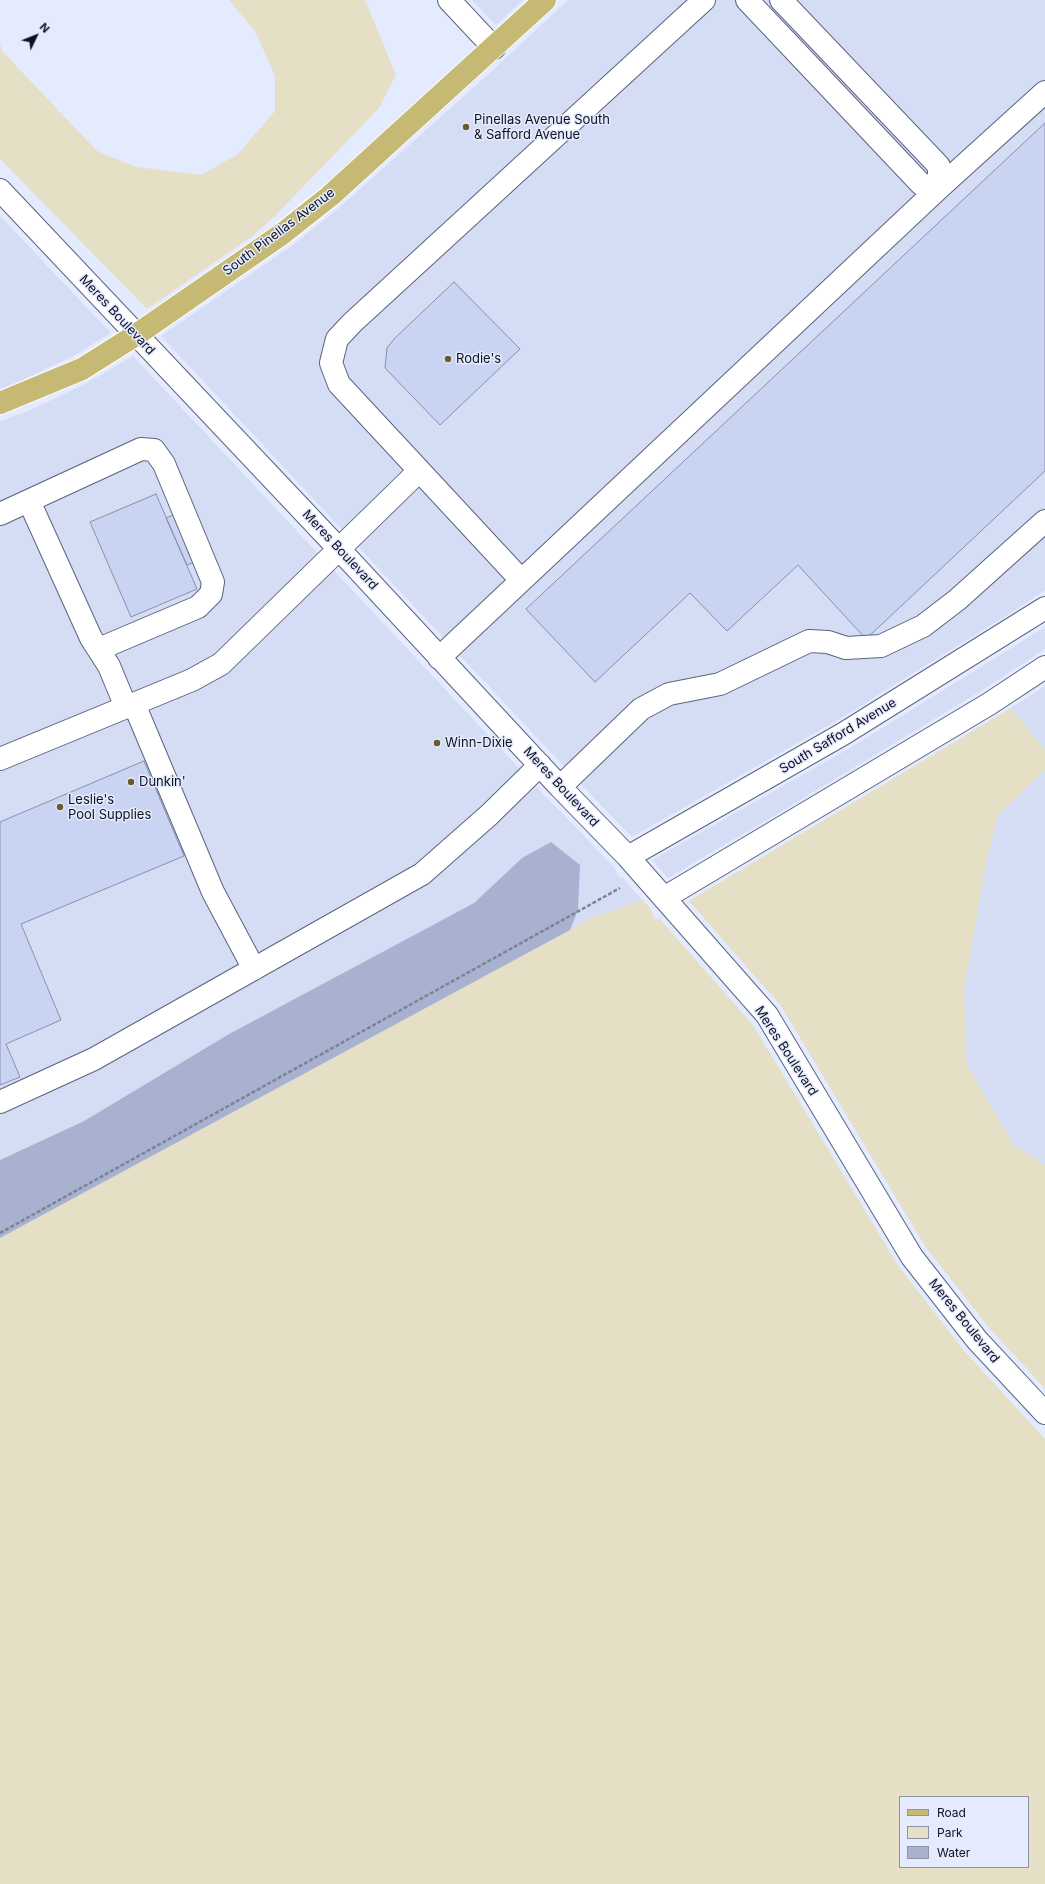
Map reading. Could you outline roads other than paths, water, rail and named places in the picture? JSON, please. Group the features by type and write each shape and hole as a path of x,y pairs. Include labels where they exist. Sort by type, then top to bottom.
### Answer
{"main road":[{"name":"South Pinellas Avenue","path":"0,403 82,369 136,335 282,234 312,210 440,94 494,48 545,0"}],"street":[{"path":"449,0 494,48"},
{"path":"520,580 339,384 331,363 337,339 704,0"},
{"path":"746,0 921,184 939,188"},
{"path":"781,0 939,166 939,188"},
{"path":"439,658 520,580 939,188 1045,92"},
{"name":"Meres Boulevard","path":"0,190 339,549 560,787 628,857 642,875 767,1015 912,1256 977,1340 1045,1413"},
{"path":"0,514 141,449 154,450 164,464 213,582 211,594 198,606 99,650"},
{"path":"0,759 192,680 221,664 419,471"},
{"path":"29,501 91,638 109,666 130,706 213,892 254,969"},
{"path":"560,787 641,709 669,694 720,684 809,641 828,642 846,648 881,646 923,626 957,600 1045,521"},
{"name":"South Safford Avenue","path":"628,857 843,734 1045,608"},
{"path":"664,898 961,721 1045,668"},
{"path":"0,1102 94,1059 422,874 489,815 540,765"}],"water":[{"path":"551,842 580,865 578,910 570,930 0,1238 0,1160 84,1121 229,1034 474,903 522,858"}],"place":[{"name":"Pinellas Avenue South & Safford Avenue","path":"466,127"},
{"name":"Rodie's","path":"448,359"},
{"name":"Winn-Dixie","path":"437,743"},
{"name":"Dunkin'","path":"131,782"},
{"name":"Leslie's Pool Supplies","path":"60,807"}]}
